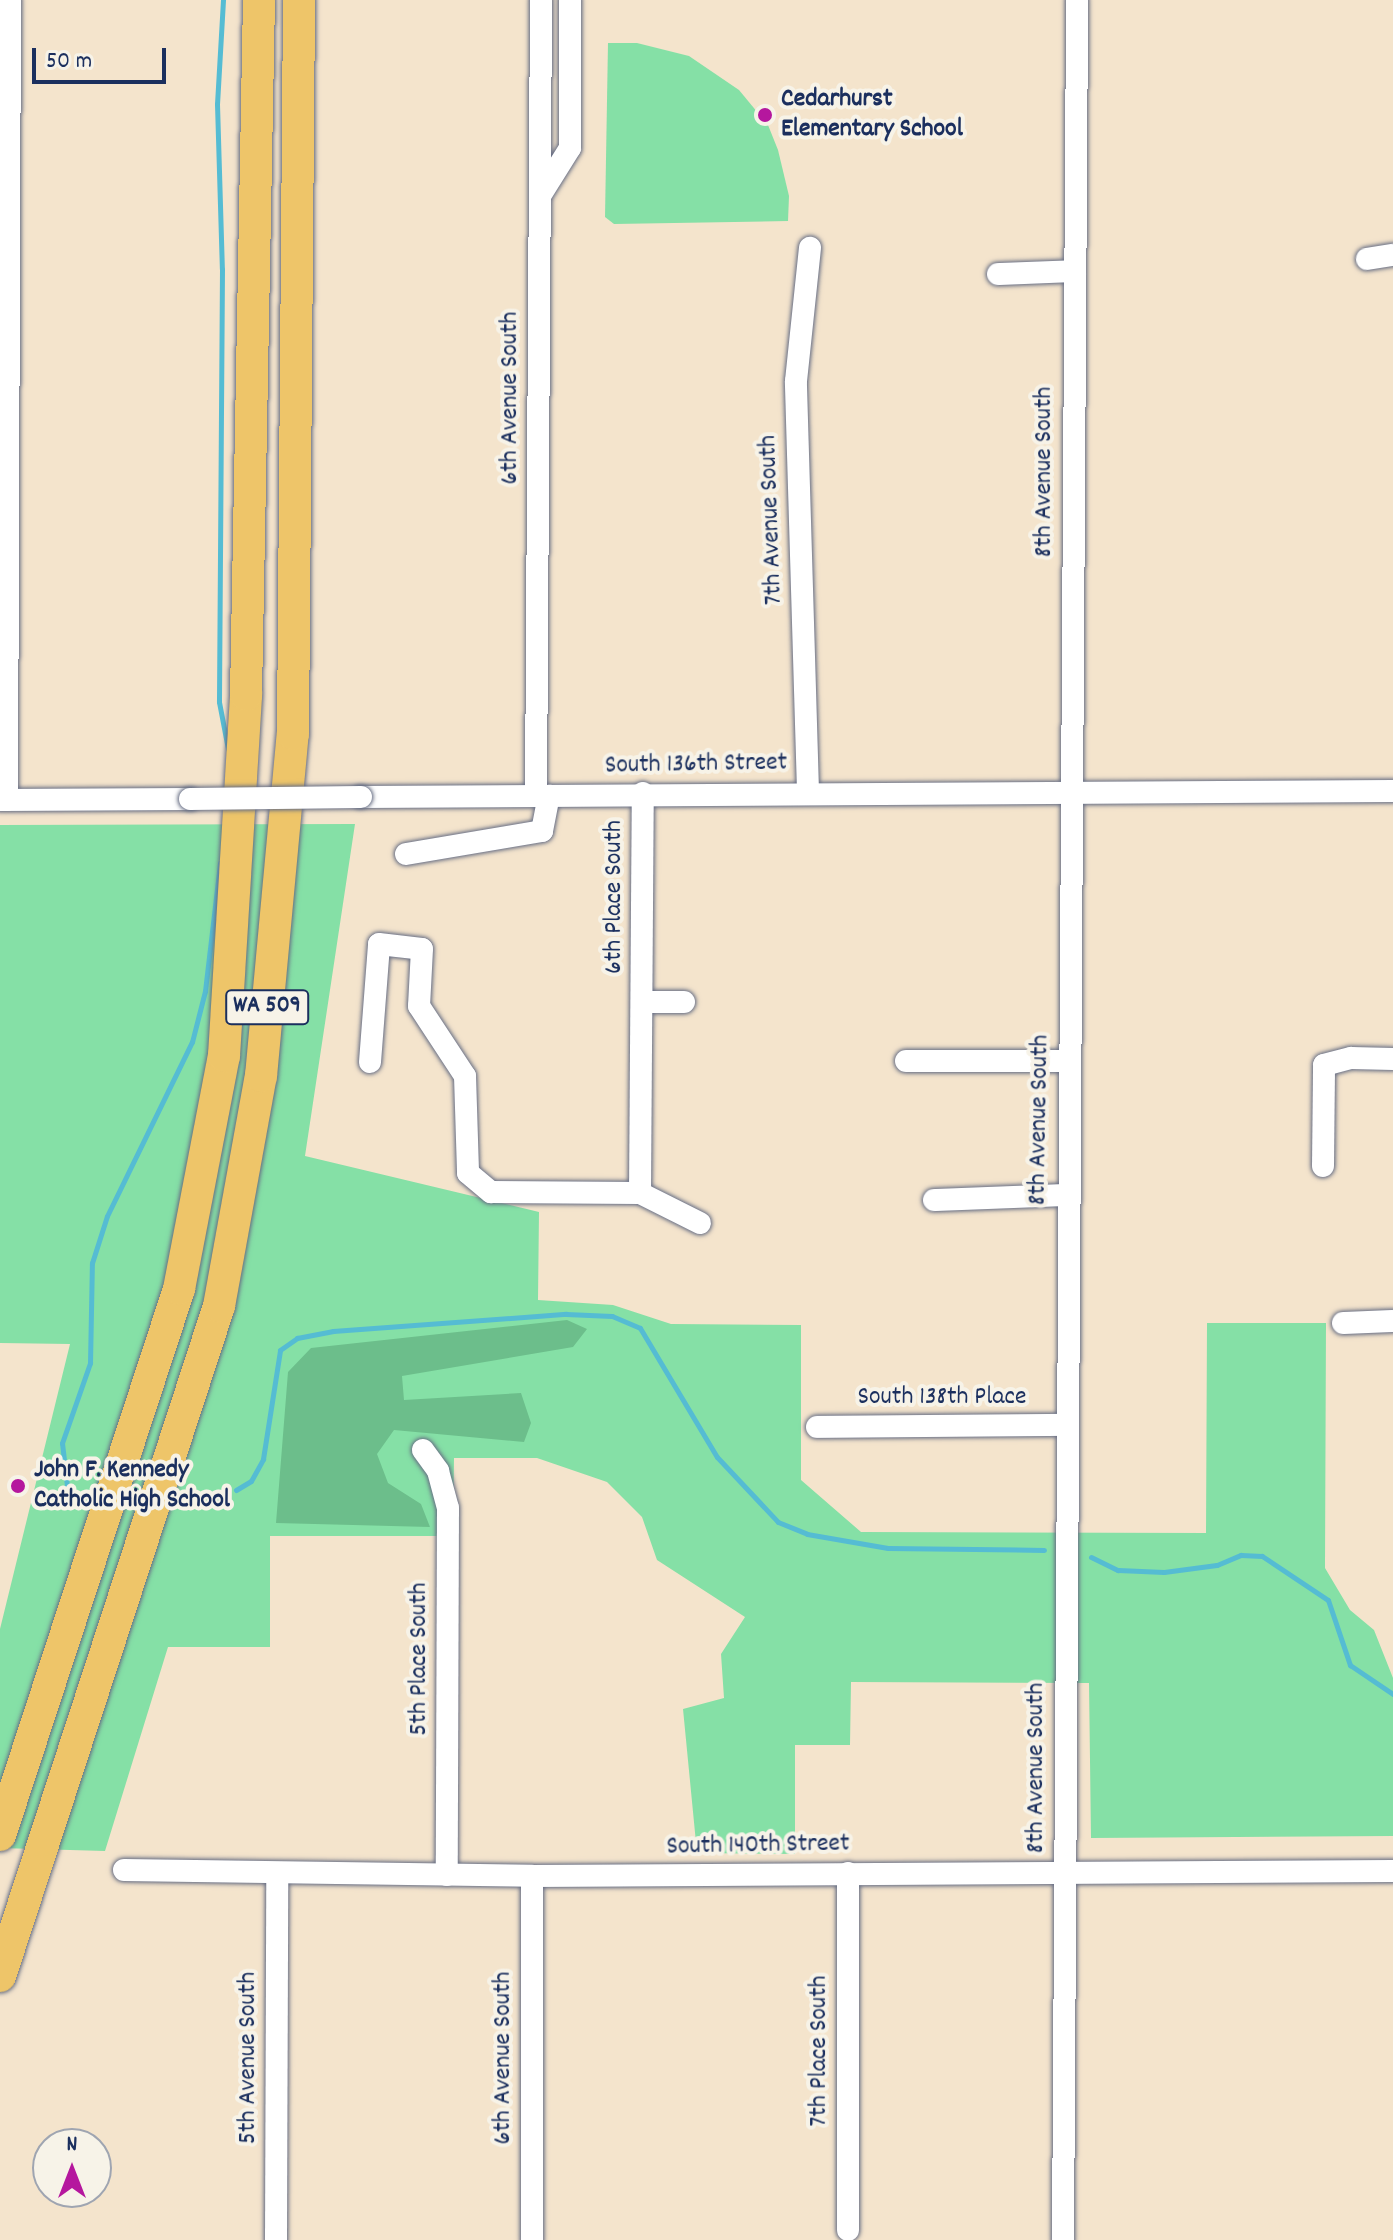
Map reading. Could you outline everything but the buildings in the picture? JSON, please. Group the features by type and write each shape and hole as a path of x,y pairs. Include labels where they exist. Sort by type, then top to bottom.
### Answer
{"highway":[{"name":"WA 509","path":"0,1835 179,1289 224,1056 246,695 259,0"},
{"name":"WA 509","path":"0,1976 219,1306 261,1076 293,734 299,0"}],"street":[{"path":"4,800 10,0"},
{"name":"6th Avenue South","path":"406,854 542,831 541,0"},
{"path":"540,196 570,148 570,0"},
{"name":"8th Avenue South","path":"1063,2240 1067,1195 1077,0"},
{"name":"7th Avenue South","path":"808,791 796,381 810,248"},
{"path":"1367,259 1393,255"},
{"path":"998,274 1075,271"},
{"name":"South 136th Street","path":"4,800 808,791 1393,791"},
{"name":"6th Place South","path":"640,1193 643,793"},
{"path":"370,1062 379,944 422,949 419,1006 465,1076 468,1173 491,1192 640,1193 700,1223"},
{"name":"6th Place South","path":"642,1002 684,1002"},
{"path":"1323,1166 1324,1065 1351,1058 1393,1059"},
{"path":"906,1061 1068,1061"},
{"path":"934,1200 1067,1195"},
{"path":"1343,1323 1393,1321"},
{"name":"South 138th Place","path":"817,1427 1066,1425"},
{"name":"5th Place South","path":"423,1450 438,1471 448,1508 447,1875"},
{"name":"South 140th Street","path":"124,1870 277,1876 1393,1871"},
{"name":"7th Place South","path":"848,1873 848,2230"},
{"name":"5th Avenue South","path":"276,2240 277,1876"},
{"name":"6th Avenue South","path":"532,1876 532,2240"}],"green space":[{"path":"608,43 637,43 689,56 739,90 768,125 778,150 789,196 788,221 614,224 605,217"},
{"path":"355,824 305,1156 539,1212 538,1300 613,1305 671,1324 801,1325 801,1480 861,1532 1206,1533 1207,1323 1326,1323 1325,1568 1350,1610 1374,1630 1393,1678 1393,1836 1091,1838 1089,1683 851,1682 850,1745 795,1745 795,1854 697,1853 683,1709 724,1698 721,1654 745,1617 657,1560 642,1517 607,1482 537,1458 454,1458 453,1536 270,1536 270,1647 168,1647 105,1851 0,1848 0,1629 70,1344 0,1343 0,825"},
{"path":"567,1320 587,1329 573,1347 402,1376 404,1400 521,1393 531,1423 524,1442 394,1430 377,1454 388,1483 421,1504 430,1527 276,1523 288,1372 311,1348"}],"waterway":[{"path":"223,0 217,104 222,269 219,702 228,749"},
{"path":"83,1499 67,1486 62,1443 90,1363 92,1263 107,1216 192,1042 205,991 220,863"},
{"path":"236,1490 251,1481 263,1459 280,1350 297,1338 333,1331 566,1314 612,1316 640,1328 717,1457 778,1522 807,1534 888,1548 1044,1550"},
{"path":"1091,1557 1118,1570 1164,1572 1217,1565 1241,1555 1262,1556 1328,1600 1350,1665 1393,1694"}],"place":[{"name":"Cedarhurst Elementary School","path":"765,115"},
{"name":"John F. Kennedy Catholic High School","path":"18,1486"}]}
